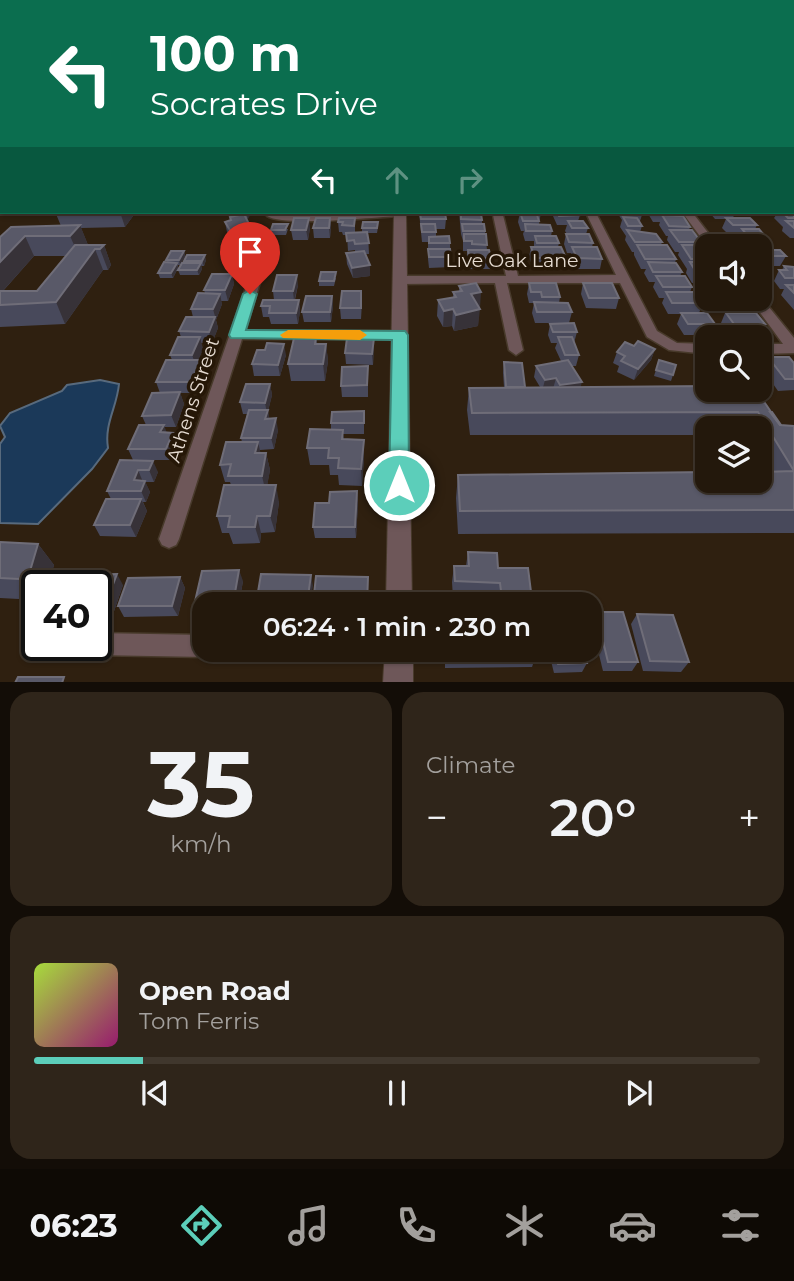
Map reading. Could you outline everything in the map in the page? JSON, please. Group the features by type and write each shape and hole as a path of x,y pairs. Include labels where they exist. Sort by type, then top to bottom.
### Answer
{"street":[{"path":"272,216 295,218 365,214"},
{"path":"399,592 400,214"},
{"path":"689,214 704,234"},
{"path":"498,215 516,350"},
{"path":"592,215 652,334 674,347 695,348"},
{"name":"Athens Street","path":"169,540 257,273"},
{"name":"Live Oak Lane","path":"400,280 625,279"},
{"path":"765,311 794,348"},
{"path":"237,335 400,335"},
{"path":"772,349 794,348"},
{"path":"112,644 192,646"},
{"path":"398,682 399,662"}],"water":[{"path":"100,380 119,384 109,423 108,448 92,469 38,524 0,523 0,444 5,437 0,426 10,413 62,391 67,385"}],"building":[{"path":"244,214 251,228 231,232 225,222 231,220 230,217"},
{"path":"420,214 445,214 446,219 421,219"},
{"path":"461,214 481,214 482,220 461,219"},
{"path":"521,214 537,214 539,221 523,221"},
{"path":"558,214 580,215 559,216"},
{"path":"784,214 794,214 794,218 788,218"},
{"path":"662,215 683,216 690,227 669,226"},
{"path":"623,217 637,218 642,226 628,226"},
{"path":"294,218 309,218 306,230 291,230"},
{"path":"316,218 330,218 329,228 313,228"},
{"path":"339,218 355,218 354,226 342,225 343,222 338,222"},
{"path":"726,218 750,218 757,225 733,225"},
{"path":"568,221 583,221 588,228 572,228"},
{"path":"363,222 378,222 377,228 362,228"},
{"path":"273,224 288,224 285,230 271,230"},
{"path":"421,224 435,224 436,232 422,232"},
{"path":"462,224 484,224 485,231 463,231"},
{"path":"525,224 550,225 552,231 526,231"},
{"path":"80,225 70,236 25,236 0,262 0,237 11,227"},
{"path":"742,229 759,229 763,234 746,234"},
{"path":"627,230 656,234 662,242 635,242"},
{"path":"670,230 692,230 695,234 695,242 679,242"},
{"path":"367,232 369,243 355,244 354,240 347,241 346,233"},
{"path":"464,234 486,234 487,245 464,241"},
{"path":"566,234 589,234 593,243 569,242"},
{"path":"449,236 450,243 429,243 429,237"},
{"path":"535,236 556,236 559,243 537,243"},
{"path":"75,245 104,245 95,249 56,302 0,305 0,291 37,291"},
{"path":"637,245 667,245 676,259 645,259"},
{"path":"682,245 695,245 695,259 691,259"},
{"path":"531,247 561,247 566,258 535,258"},
{"path":"572,247 597,247 602,259 577,258"},
{"path":"428,249 450,249 451,257 429,257"},
{"path":"468,250 489,250 491,258 469,258"},
{"path":"772,250 780,250 786,256 772,256"},
{"path":"171,251 184,251 179,260 166,260"},
{"path":"364,251 370,265 352,268 346,253"},
{"path":"187,255 205,255 202,261 184,261"},
{"path":"164,262 177,263 171,273 158,273"},
{"path":"648,262 676,263 682,272 653,272"},
{"path":"182,263 201,263 197,270 178,270"},
{"path":"784,266 794,267 794,278 785,278 779,270 787,270"},
{"path":"321,272 336,272 334,281 319,281"},
{"path":"212,274 232,274 225,290 204,290"},
{"path":"277,275 297,275 293,291 273,291"},
{"path":"656,276 685,276 692,287 663,287"},
{"path":"476,283 481,292 471,294 480,309 456,315 453,309 444,311 438,300 456,297 453,292 462,291 459,286"},
{"path":"529,283 556,283 560,297 542,297 541,292 531,292"},
{"path":"583,283 612,283 619,298 589,298"},
{"path":"786,285 794,285 794,293"},
{"path":"342,291 361,291 361,308 340,308"},
{"path":"666,292 695,292 695,303 672,303"},
{"path":"198,293 220,294 213,309 191,309"},
{"path":"306,296 332,296 330,312 302,312"},
{"path":"263,300 299,300 296,313 269,313 270,306 261,306"},
{"path":"534,302 568,303 572,312 537,312"},
{"path":"681,313 707,313 715,324 688,324"},
{"path":"726,313 756,313 765,324 734,324"},
{"path":"186,317 215,317 209,332 179,331"},
{"path":"574,323 577,332 553,332 550,324"},
{"path":"178,337 200,337 192,355 170,355"},
{"path":"558,337 572,337 579,355 565,355"},
{"path":"294,338 316,338 315,344 326,344 323,364 288,364"},
{"path":"347,338 374,338 372,354 345,353"},
{"path":"638,341 655,349 638,369 621,361 625,356 617,352 625,342 634,346"},
{"path":"267,343 284,344 278,365 252,364 257,350 265,350"},
{"path":"772,357 789,357 794,363 794,379 785,379 772,362"},
{"path":"166,360 201,360 192,382 156,382"},
{"path":"568,360 582,382 560,385 556,378 545,380 536,366"},
{"path":"659,360 676,365 673,375 656,370"},
{"path":"504,362 522,363 525,387 506,387"},
{"path":"368,366 367,385 341,386 342,367"},
{"path":"246,384 270,384 265,403 240,402"},
{"path":"695,386 695,402 764,402 780,425 794,426 794,471 772,435 772,416 760,416 758,412 472,413 469,388"},
{"path":"180,392 171,415 142,416 152,393"},
{"path":"249,410 268,410 265,419 276,418 271,438 241,438"},
{"path":"364,411 364,423 331,423 332,412"},
{"path":"139,425 164,425 160,432 173,433 166,449 128,449"},
{"path":"310,429 343,430 342,439 364,440 361,469 338,468 339,458 328,458 329,448 307,448"},
{"path":"226,442 258,442 255,453 266,453 262,476 228,476 231,464 220,465"},
{"path":"120,460 153,461 149,470 138,470 134,480 145,481 141,491 107,491"},
{"path":"794,471 794,510 460,511 458,475 695,472 695,493 772,493 772,472"},
{"path":"224,485 276,485 270,516 257,516 255,527 228,527 230,516 217,516"},
{"path":"357,491 355,527 313,527 315,503 329,503 330,492"},
{"path":"106,499 141,499 130,525 94,525"},
{"path":"0,542 38,544 30,570 21,570 19,579 0,578"},
{"path":"468,552 497,553 498,568 528,568 531,592 501,592 500,583 455,581 454,566 469,566"},
{"path":"239,570 235,592 197,592 202,571"},
{"path":"112,574 117,574 112,587"},
{"path":"261,574 311,575 309,592 258,592"},
{"path":"316,576 368,577 367,592 314,592"},
{"path":"180,577 172,606 118,606 128,578"},
{"path":"602,612 623,612 638,662 608,662 602,637"},
{"path":"637,614 673,615 689,662 650,661"},
{"path":"557,662 587,663 558,664"},
{"path":"18,677 64,677 62,682 16,682"}],"slow traffic":[{"path":"288,335 360,335"}],"route":[{"path":"250,294 237,335 400,335 399,485"}]}
